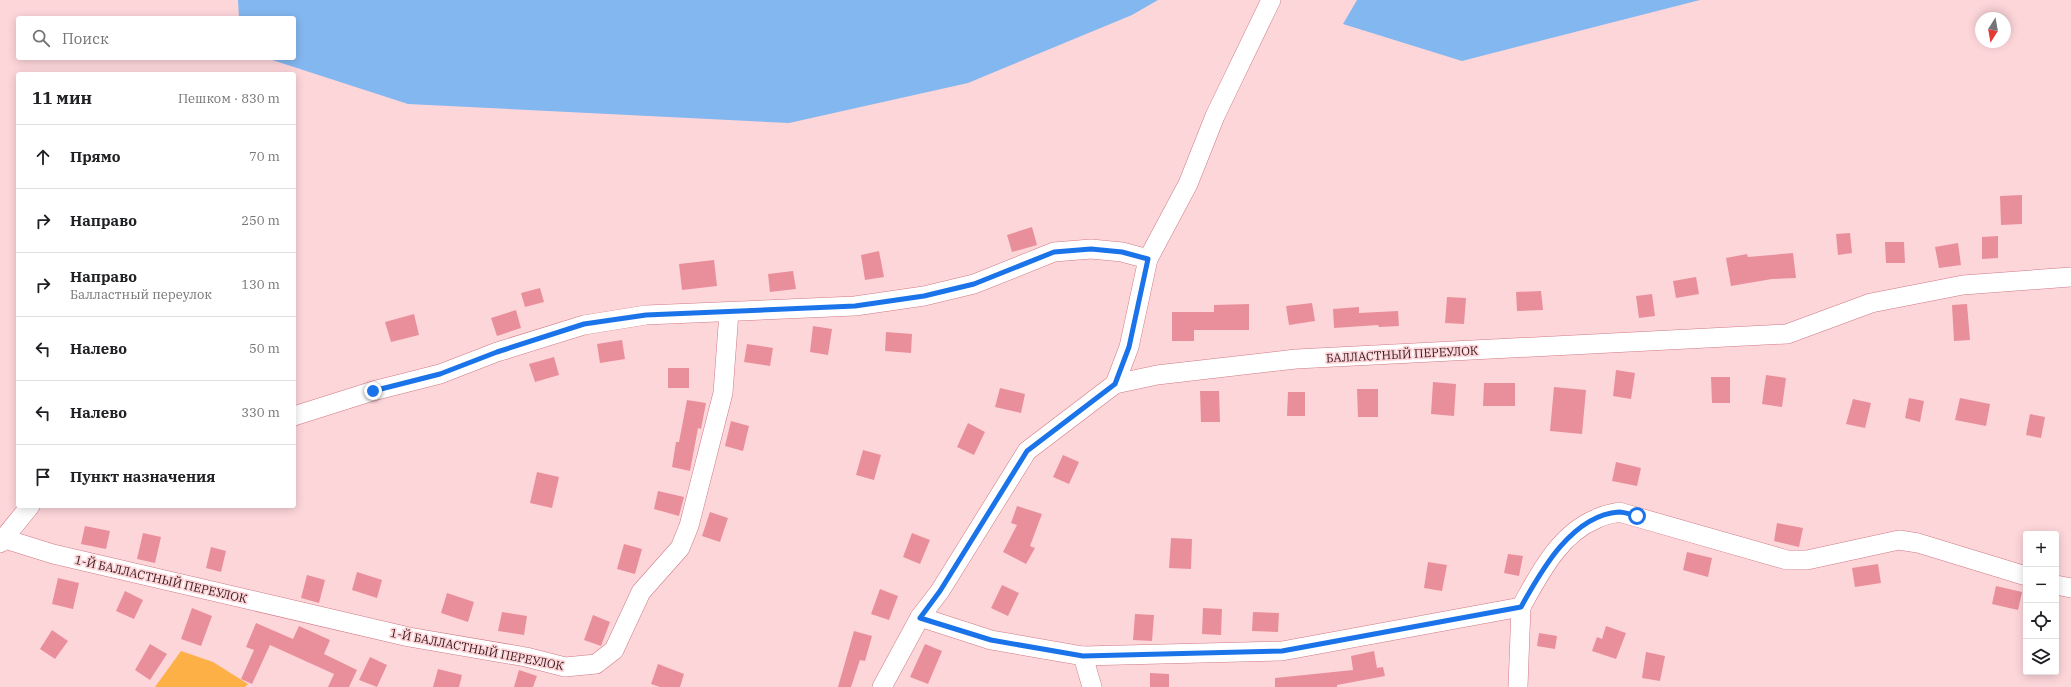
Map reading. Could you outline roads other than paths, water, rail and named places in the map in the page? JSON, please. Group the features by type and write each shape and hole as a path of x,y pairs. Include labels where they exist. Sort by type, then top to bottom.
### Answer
{"street":[{"path":"1115,384 1129,347 1148,259 1188,184 1215,116 1271,0"},
{"path":"296,415 373,391 440,374 497,352 584,324 646,315 855,306 924,296 974,284 1054,252 1098,250 1122,252 1148,259"},
{"name":"БАЛЛАСТНЫЙ ПЕРЕУЛОК","path":"882,687 920,618 940,591 1027,451 1115,384 1157,375 1296,359 1787,334 1871,303 1925,292 1963,285 2071,277"},
{"name":"1-Й БАЛЛАСТНЫЙ ПЕРЕУЛОК","path":"28,508 2,541 409,637 526,658 565,667 596,664 614,650 641,592 680,548 689,526 723,393 729,312"},
{"path":"1518,687 1521,607 1542,569 1568,538 1595,519 1620,512 1787,560 1806,560 1899,540 1918,543 2023,575"},
{"path":"2059,586 2071,588"},
{"path":"920,618 991,640 1083,656 1282,651 1521,607"},
{"path":"1083,656 1092,687"}],"water":[{"path":"238,0 1158,0 1132,15 968,83 789,123 408,104 272,60 296,60 296,16 239,16"},
{"path":"1357,0 1700,0 1462,61 1343,24"}]}
